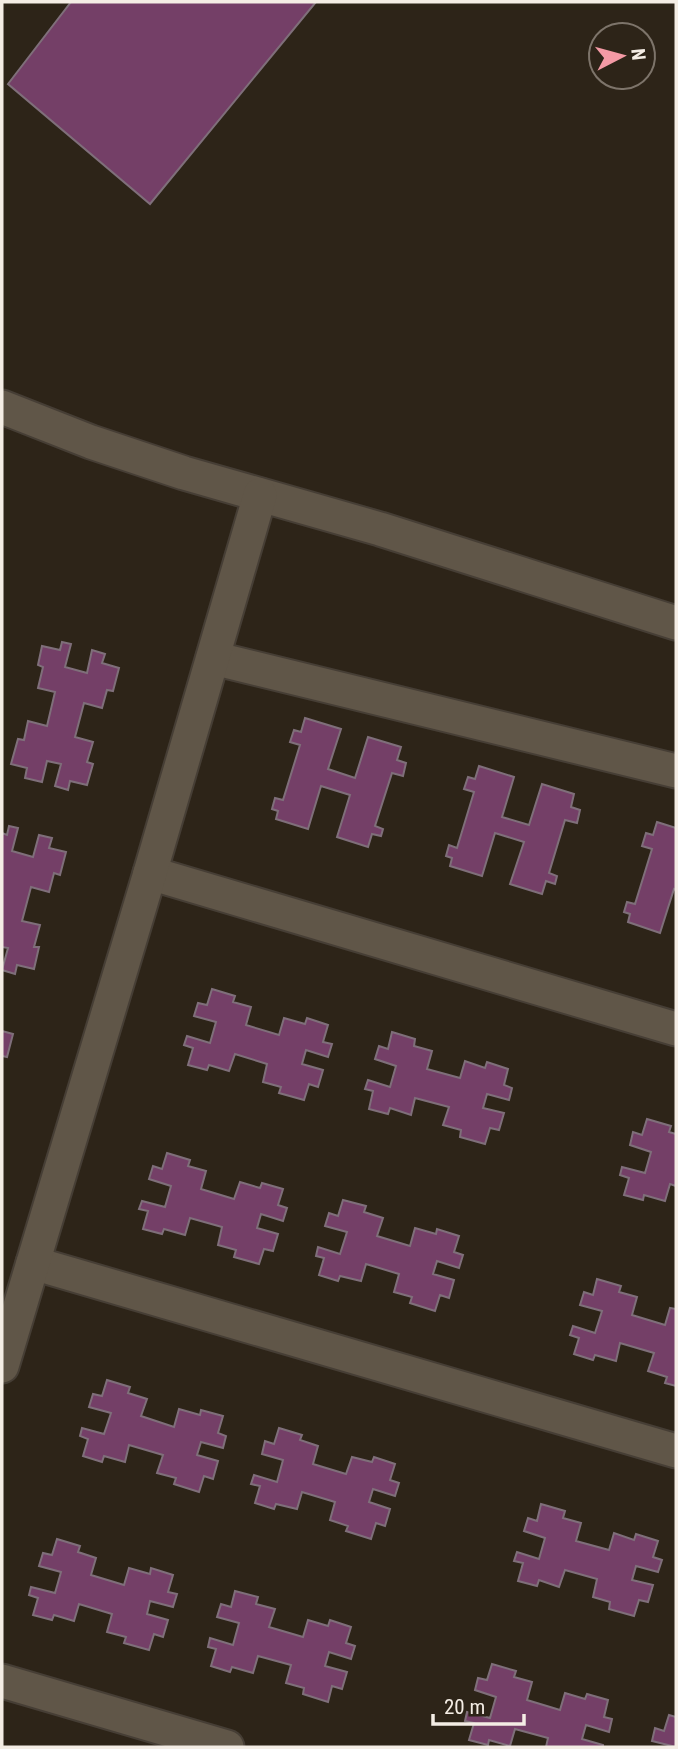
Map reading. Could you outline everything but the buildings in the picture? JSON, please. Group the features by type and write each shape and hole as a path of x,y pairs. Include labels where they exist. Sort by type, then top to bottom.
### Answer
{"street":[{"path":"2,407 91,442 380,529 676,623"},
{"path":"2,1366 260,495"},
{"path":"213,658 676,771"},
{"path":"150,873 676,1029"},
{"path":"33,1263 676,1451"},
{"path":"2,1681 227,1747"}]}
